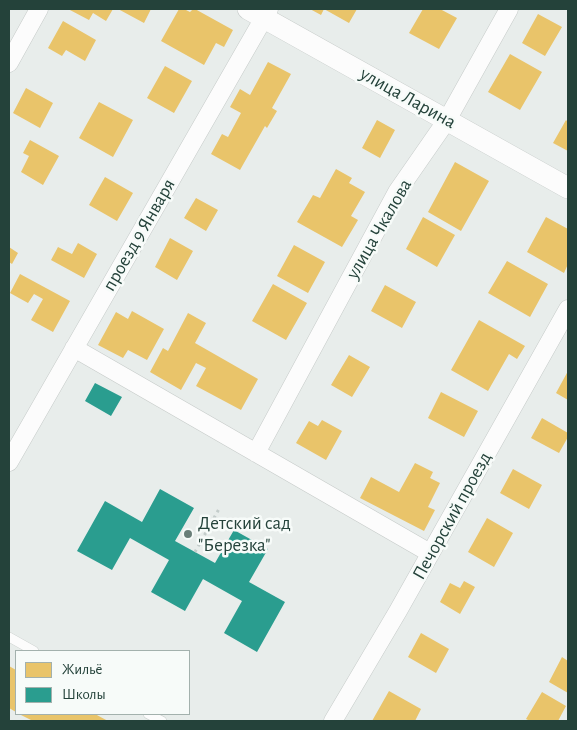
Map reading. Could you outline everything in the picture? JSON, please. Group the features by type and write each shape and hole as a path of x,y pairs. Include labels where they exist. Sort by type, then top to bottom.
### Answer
{"street":[{"path":"9,63 39,9"},
{"name":"улица Чкалова","path":"256,453 397,192 447,120 509,9"},
{"name":"улица Ларина","path":"260,12 568,188"},
{"name":"проезд 9 Января","path":"9,462 260,12"},
{"name":"Печорский проезд","path":"333,721 398,611 568,309"},
{"path":"74,348 430,553"}],"lane":[{"path":"9,637 32,650"},
{"path":"150,715 162,721"}],"path":[{"path":"195,552 219,509"}],"building: Жильё":[{"path":"68,9 113,9 106,21 93,13 89,20"},
{"path":"118,9 151,9 144,23"},
{"path":"179,9 190,12 195,9 233,30 224,47 216,43 204,65 161,41"},
{"path":"310,9 324,9 321,15"},
{"path":"324,9 357,9 349,23"},
{"path":"423,9 440,9 457,18 439,49 409,33"},
{"path":"538,14 562,27 545,56 522,43"},
{"path":"63,21 96,40 85,61 66,50 62,56 48,48"},
{"path":"510,54 542,72 520,110 488,92"},
{"path":"268,62 291,74 272,108 277,111 267,128 265,126 240,170 211,154 222,134 228,137 241,113 230,107 240,89 250,95"},
{"path":"165,66 192,81 174,113 147,98"},
{"path":"26,88 53,103 40,128 13,113"},
{"path":"99,102 133,120 113,157 79,138"},
{"path":"377,120 395,130 380,158 362,148"},
{"path":"566,120 568,122 568,151 553,143"},
{"path":"30,140 59,156 43,185 21,172 29,156 23,153"},
{"path":"455,162 489,181 461,231 428,212"},
{"path":"336,169 352,178 349,183 365,192 351,216 358,220 342,247 297,222 313,195 320,198"},
{"path":"105,177 133,193 117,221 89,205"},
{"path":"196,198 218,210 206,231 184,218"},
{"path":"423,217 455,235 437,267 406,249"},
{"path":"546,217 568,229 568,264 564,273 527,252"},
{"path":"170,238 193,251 177,280 155,267"},
{"path":"78,243 97,254 84,278 51,260 58,247 72,254"},
{"path":"294,245 325,262 308,293 277,276"},
{"path":"9,247 18,253 12,264 9,262"},
{"path":"507,261 548,284 530,317 488,293"},
{"path":"20,274 70,301 53,332 31,320 43,299 34,294 28,303 10,293"},
{"path":"273,284 307,303 286,340 252,321"},
{"path":"385,285 416,302 402,328 371,311"},
{"path":"132,311 164,329 147,360 128,350 123,358 98,345 116,312 128,319"},
{"path":"188,313 206,323 195,343 258,379 241,410 196,386 206,368 196,363 181,390 150,372 163,348 168,351"},
{"path":"479,320 525,346 517,359 509,354 488,391 451,370"},
{"path":"349,355 370,367 352,397 331,385"},
{"path":"568,371 568,400 556,393"},
{"path":"441,392 478,411 464,437 428,418"},
{"path":"542,418 568,433 568,437 559,453 531,438"},
{"path":"322,420 342,431 326,460 296,443 309,421 318,426"},
{"path":"415,463 433,472 430,478 440,483 428,507 435,510 424,531 360,498 371,477 399,492"},
{"path":"513,469 542,485 529,509 500,493"},
{"path":"487,518 513,533 494,567 468,552"},
{"path":"464,581 475,587 460,614 440,602 450,583 460,588"},
{"path":"421,633 449,649 436,673 408,657"},
{"path":"562,657 568,661 568,693 549,682"},
{"path":"9,666 15,669 15,711 9,708"},
{"path":"389,691 421,709 415,721 372,721"},
{"path":"542,692 566,706 558,721 530,721 526,719"},
{"path":"21,715 97,715 108,721 33,721"}],"building: Школы":[{"path":"95,383 122,397 111,416 85,401"},
{"path":"160,489 194,508 175,541 215,563 234,530 268,549 249,582 285,602 257,652 224,633 242,601 203,579 185,611 151,592 169,560 130,538 112,570 77,551 105,501 142,522"}],"place":[{"name":"Детский сад \"Березка\"","path":"188,534"}]}
